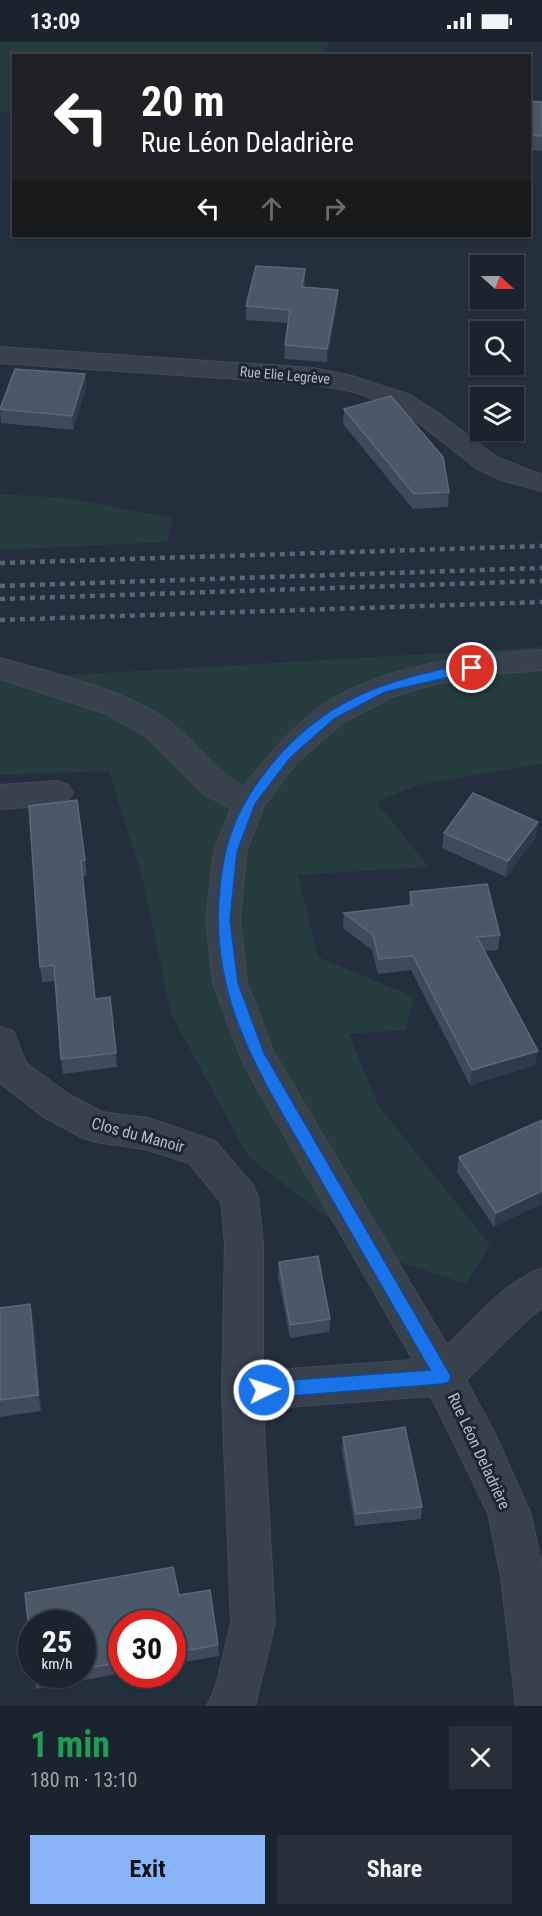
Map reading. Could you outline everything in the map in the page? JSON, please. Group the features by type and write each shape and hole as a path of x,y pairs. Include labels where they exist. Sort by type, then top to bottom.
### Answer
{"street":[{"name":"Rue Elie Legrève","path":"0,355 313,376 358,383 392,395 414,408 472,454 519,478 542,483"},
{"name":"Rue Léon Deladrière","path":"539,1706 523,1577 509,1512 443,1376 257,1054 230,983 223,920 230,852 249,803 285,754 331,715 381,689 435,674 491,664 542,660"},
{"path":"0,668 115,705 159,729 215,786 249,803"},
{"path":"0,797 57,793"},
{"name":"Clos du Manoir","path":"0,1041 12,1072 55,1105 96,1126 148,1134 202,1152 239,1196 244,1242 242,1392 253,1623 237,1695 230,1706"},
{"path":"242,1392 443,1376 515,1305 542,1286"}],"green space":[{"path":"0,42 330,42 322,54 12,54 12,112 0,112"},
{"path":"0,494 66,498 173,518 167,542 0,550"},
{"path":"542,647 542,764 418,785 376,802 429,867 298,875 318,957 414,997 405,1030 349,1034 378,1105 490,1245 466,1284 373,1253 248,1156 171,1014 143,880 109,771 0,775 0,679"}],"building":[{"path":"531,101 542,102 542,136 531,135"},
{"path":"256,266 305,269 302,287 338,290 327,349 285,345 290,310 246,306"},
{"path":"15,369 85,374 72,416 0,409"},
{"path":"391,396 443,457 449,492 414,494 344,409"},
{"path":"473,793 538,822 508,861 444,833"},
{"path":"77,800 85,860 81,861 95,999 110,997 116,1053 61,1059 54,965 40,967 29,806"},
{"path":"487,884 500,935 477,937 538,1051 472,1070 413,956 379,959 373,935 344,913 412,905 410,892"},
{"path":"542,1120 542,1191 496,1213 459,1157"},
{"path":"318,1256 330,1319 290,1325 279,1262"},
{"path":"30,1304 38,1395 0,1400 0,1308"},
{"path":"405,1427 422,1507 356,1514 343,1437"},
{"path":"173,1567 179,1595 210,1590 218,1645 186,1651 186,1610 108,1610 108,1664 96,1667 96,1610 27,1610 25,1593"}],"railway":[{"path":"0,563 542,546"},
{"path":"0,586 542,568"},
{"path":"0,599 542,581"},
{"path":"0,620 542,602"}],"route":[{"path":"264,1390 443,1376 257,1054 230,983 223,920 230,852 249,803 285,754 331,715 381,689 435,674 472,668"}]}
